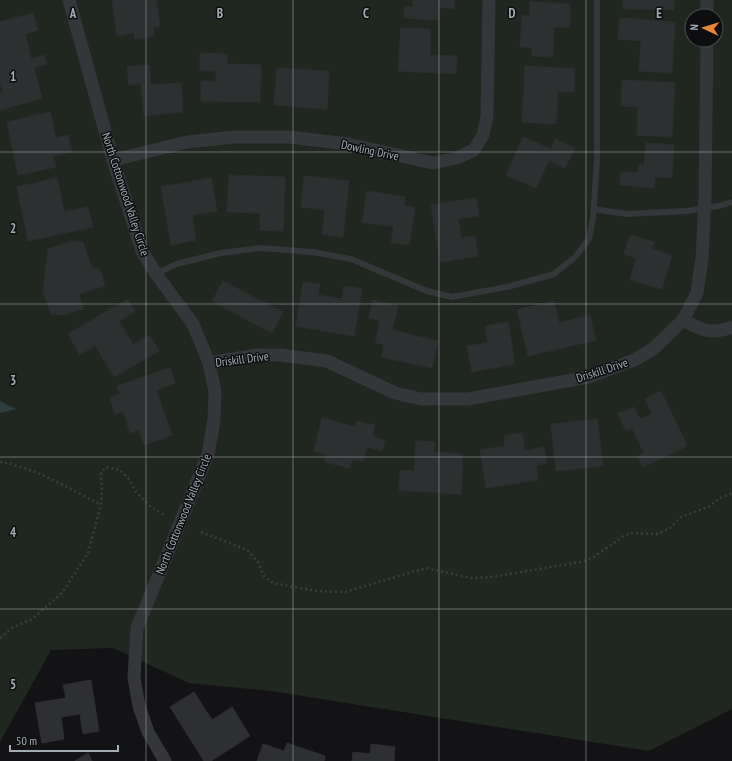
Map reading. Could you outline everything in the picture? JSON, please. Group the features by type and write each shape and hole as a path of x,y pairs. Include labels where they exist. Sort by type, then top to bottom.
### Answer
{"street":[{"name":"North Cottonwood Valley Circle","path":"69,0 113,160 142,251 156,274 193,324 209,363 215,392 214,420 208,454 137,628 134,678 139,706 148,732 165,761"},
{"name":"Dowling Drive","path":"113,160 187,142 234,137 282,137 348,144 433,163 457,158 474,150 483,135 487,116 488,0"},
{"name":"Driskill Drive","path":"209,363 257,355 280,355 327,362 395,392 421,399 468,399 589,377 634,360 653,349 683,320 697,293 702,258 707,48"},
{"path":"683,320 702,330 716,332 732,327"}],"lane":[{"path":"156,274 176,264 221,253 260,248 312,252 351,259 427,291 452,297 511,286 554,274 575,257 589,240 597,160 597,0"},
{"path":"593,209 627,214 687,210 719,206 732,202"}],"path":[{"path":"0,462 11,464 33,472 101,505"},
{"path":"0,638 12,628 32,620 62,593 88,553 101,505 101,474 106,467 120,470 129,479 136,492 151,507 164,515"},
{"path":"201,532 247,550 258,562 264,576 273,582 317,591 345,592 426,568 471,578 491,577 580,562 594,557 622,537 631,533 658,534 670,528 681,517 708,507 720,498 732,493"}],"shaded area":[{"path":"0,0 732,0 732,709 649,751 271,691 189,683 113,648 51,650 0,742"},
{"path":"0,401 16,409 0,413"}],"building":[{"path":"112,0 156,0 160,26 153,27 154,36 135,39 134,33 117,36"},
{"path":"413,0 455,0 454,9 440,7 439,20 404,18 405,6 413,7"},
{"path":"623,0 674,0 674,10 623,9"},
{"path":"530,2 570,4 570,27 554,27 553,57 532,56 532,47 520,47 522,15 530,16"},
{"path":"33,13 38,30 25,34 31,59 44,55 47,64 34,68 42,98 0,110 0,93 3,92 0,83 0,22"},
{"path":"620,18 675,22 672,73 639,71 641,41 618,39"},
{"path":"401,28 431,29 430,55 457,56 456,74 398,71"},
{"path":"200,53 227,54 227,64 261,65 260,102 201,101 201,81 216,82 216,71 200,70"},
{"path":"149,65 151,85 181,83 183,112 144,116 141,84 129,85 127,67"},
{"path":"525,66 575,69 574,92 558,91 556,124 522,122"},
{"path":"277,68 329,71 327,109 274,105"},
{"path":"622,80 675,83 672,137 637,135 638,107 621,106"},
{"path":"50,112 56,138 68,135 72,152 53,156 56,167 18,175 7,122"},
{"path":"523,137 551,149 555,139 575,148 565,168 549,160 536,188 506,175"},
{"path":"646,143 674,145 672,178 655,177 654,188 620,185 621,172 638,173 639,164 644,165"},
{"path":"229,175 285,177 283,231 260,230 260,213 227,212"},
{"path":"304,176 349,181 343,237 322,234 325,210 301,207"},
{"path":"57,178 64,212 88,207 93,227 28,241 17,187"},
{"path":"211,178 217,211 192,215 196,240 171,245 161,187"},
{"path":"367,191 405,197 404,205 415,207 409,245 391,242 394,227 362,222"},
{"path":"476,198 479,216 458,219 461,238 475,236 478,256 440,262 431,205"},
{"path":"630,235 654,242 652,249 672,255 662,289 630,280 636,258 624,254"},
{"path":"73,241 83,242 92,268 100,269 105,286 79,294 83,309 64,315 51,314 43,291 48,249"},
{"path":"223,281 283,312 272,333 212,301"},
{"path":"303,282 320,284 318,295 342,299 344,286 362,289 354,336 296,326"},
{"path":"128,299 135,311 119,321 133,345 150,335 159,351 114,377 95,345 80,355 68,334"},
{"path":"373,300 398,306 392,330 438,341 432,368 382,357 384,345 375,342 380,321 369,318"},
{"path":"554,301 559,323 590,315 596,340 528,356 517,310"},
{"path":"508,322 515,364 472,372 467,346 488,343 485,326"},
{"path":"170,368 175,383 156,390 172,435 144,445 139,430 130,433 123,411 115,414 110,398 120,394 117,386"},
{"path":"661,391 687,446 643,467 638,456 644,453 632,428 626,431 618,414 634,407 640,419 652,414 645,399"},
{"path":"322,418 355,427 357,421 375,425 372,436 385,440 382,451 367,447 363,461 352,459 350,468 324,462 326,454 314,451"},
{"path":"597,419 603,466 556,471 551,424"},
{"path":"522,433 525,451 544,447 547,463 536,465 538,480 486,488 480,450 505,446 504,436"},
{"path":"416,441 435,442 434,452 463,454 461,494 399,490 400,470 414,471"},
{"path":"91,680 99,731 83,734 80,714 61,717 64,739 42,743 35,703 66,698 63,685"},
{"path":"194,692 212,720 232,707 250,736 211,761 204,761 170,707"},
{"path":"287,743 325,756 324,761 257,761 263,744 284,751"},
{"path":"371,744 395,747 394,761 352,761 353,752 370,754"},
{"path":"88,753 92,761 75,761"}]}
